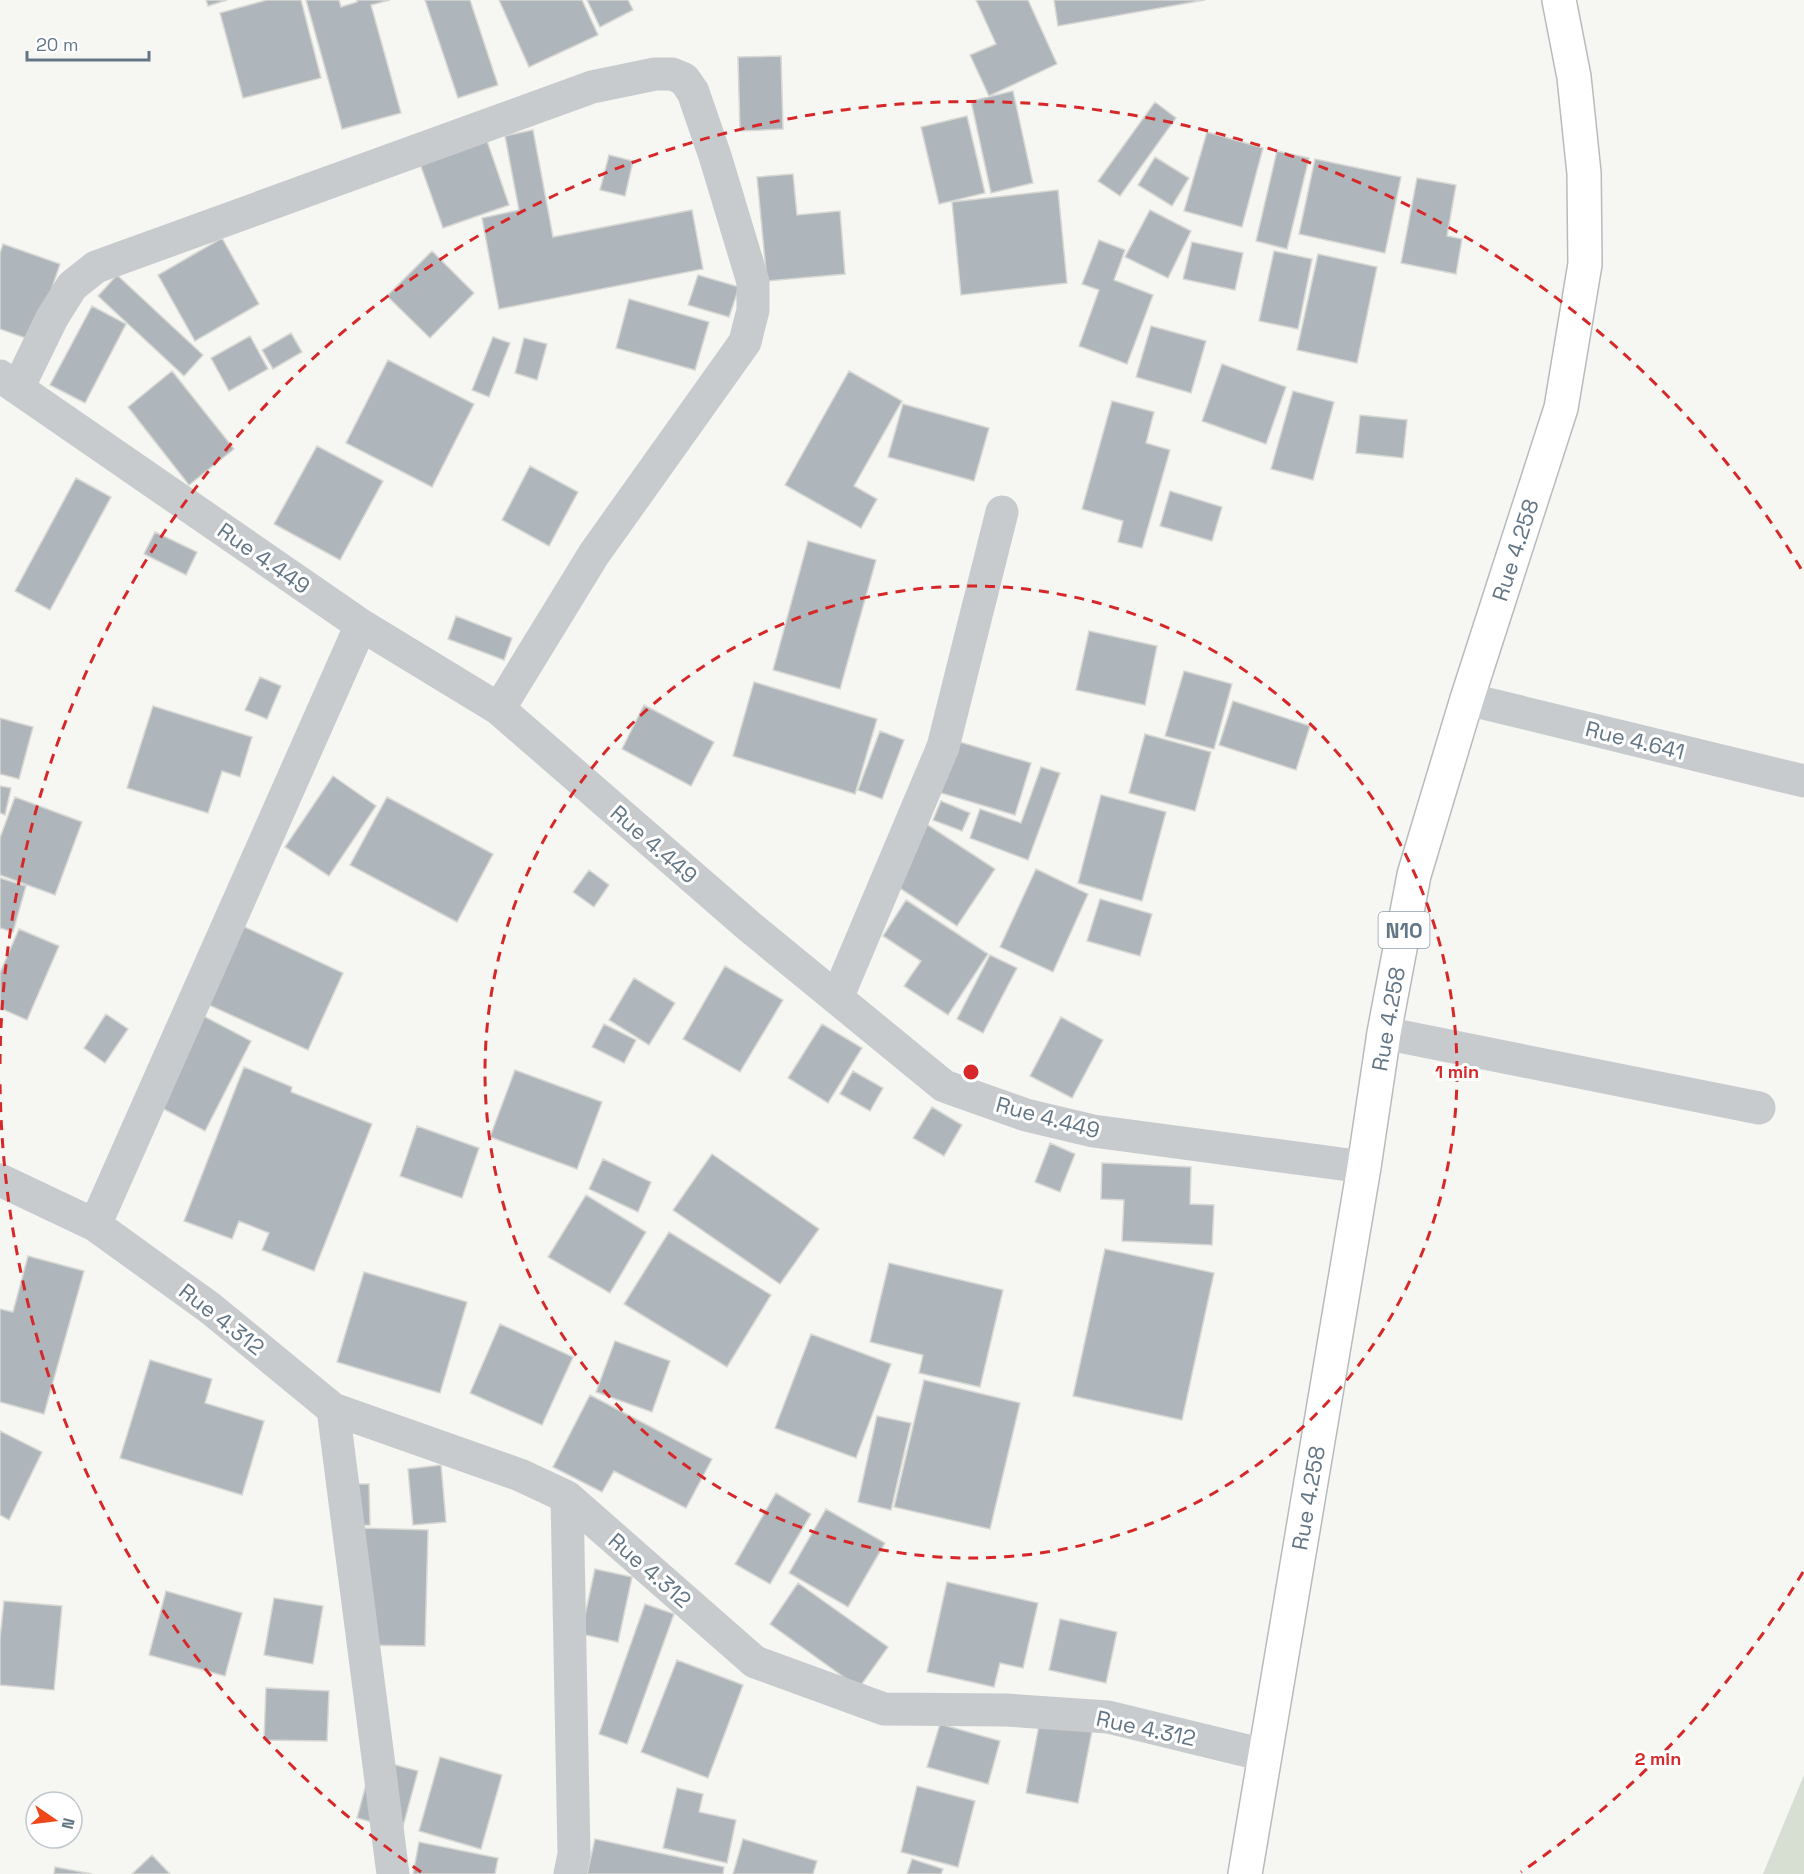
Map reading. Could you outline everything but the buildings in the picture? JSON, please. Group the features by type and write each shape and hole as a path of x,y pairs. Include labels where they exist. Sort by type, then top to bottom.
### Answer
{"highway":[{"name":"Rue 4.258","path":"1245,1874 1364,1167 1384,1034 1414,875 1467,699 1561,408 1585,264 1584,173 1574,77 1559,0"}],"street":[{"path":"9,382 72,286 96,267 592,87 655,74 672,74 684,79 693,92 715,156 753,282 753,310 745,342 594,554 499,709"},
{"name":"Rue 4.449","path":"9,382 361,625 499,709 750,927 944,1086 1026,1115 1093,1131 1364,1167"},
{"path":"837,998 943,747 1002,512"},
{"path":"95,1225 361,625"},
{"name":"Rue 4.641","path":"1467,699 1804,781"},
{"path":"1384,1034 1759,1108"},
{"name":"Rue 4.312","path":"0,1180 95,1225 210,1308 333,1409 520,1475 567,1497 755,1662 884,1709 1006,1710 1108,1717 1264,1755"},
{"path":"333,1409 393,1874"},
{"path":"567,1497 574,1854 570,1874"}],"shaded area":[{"path":"1804,1775 1804,1874 1763,1874"}]}
